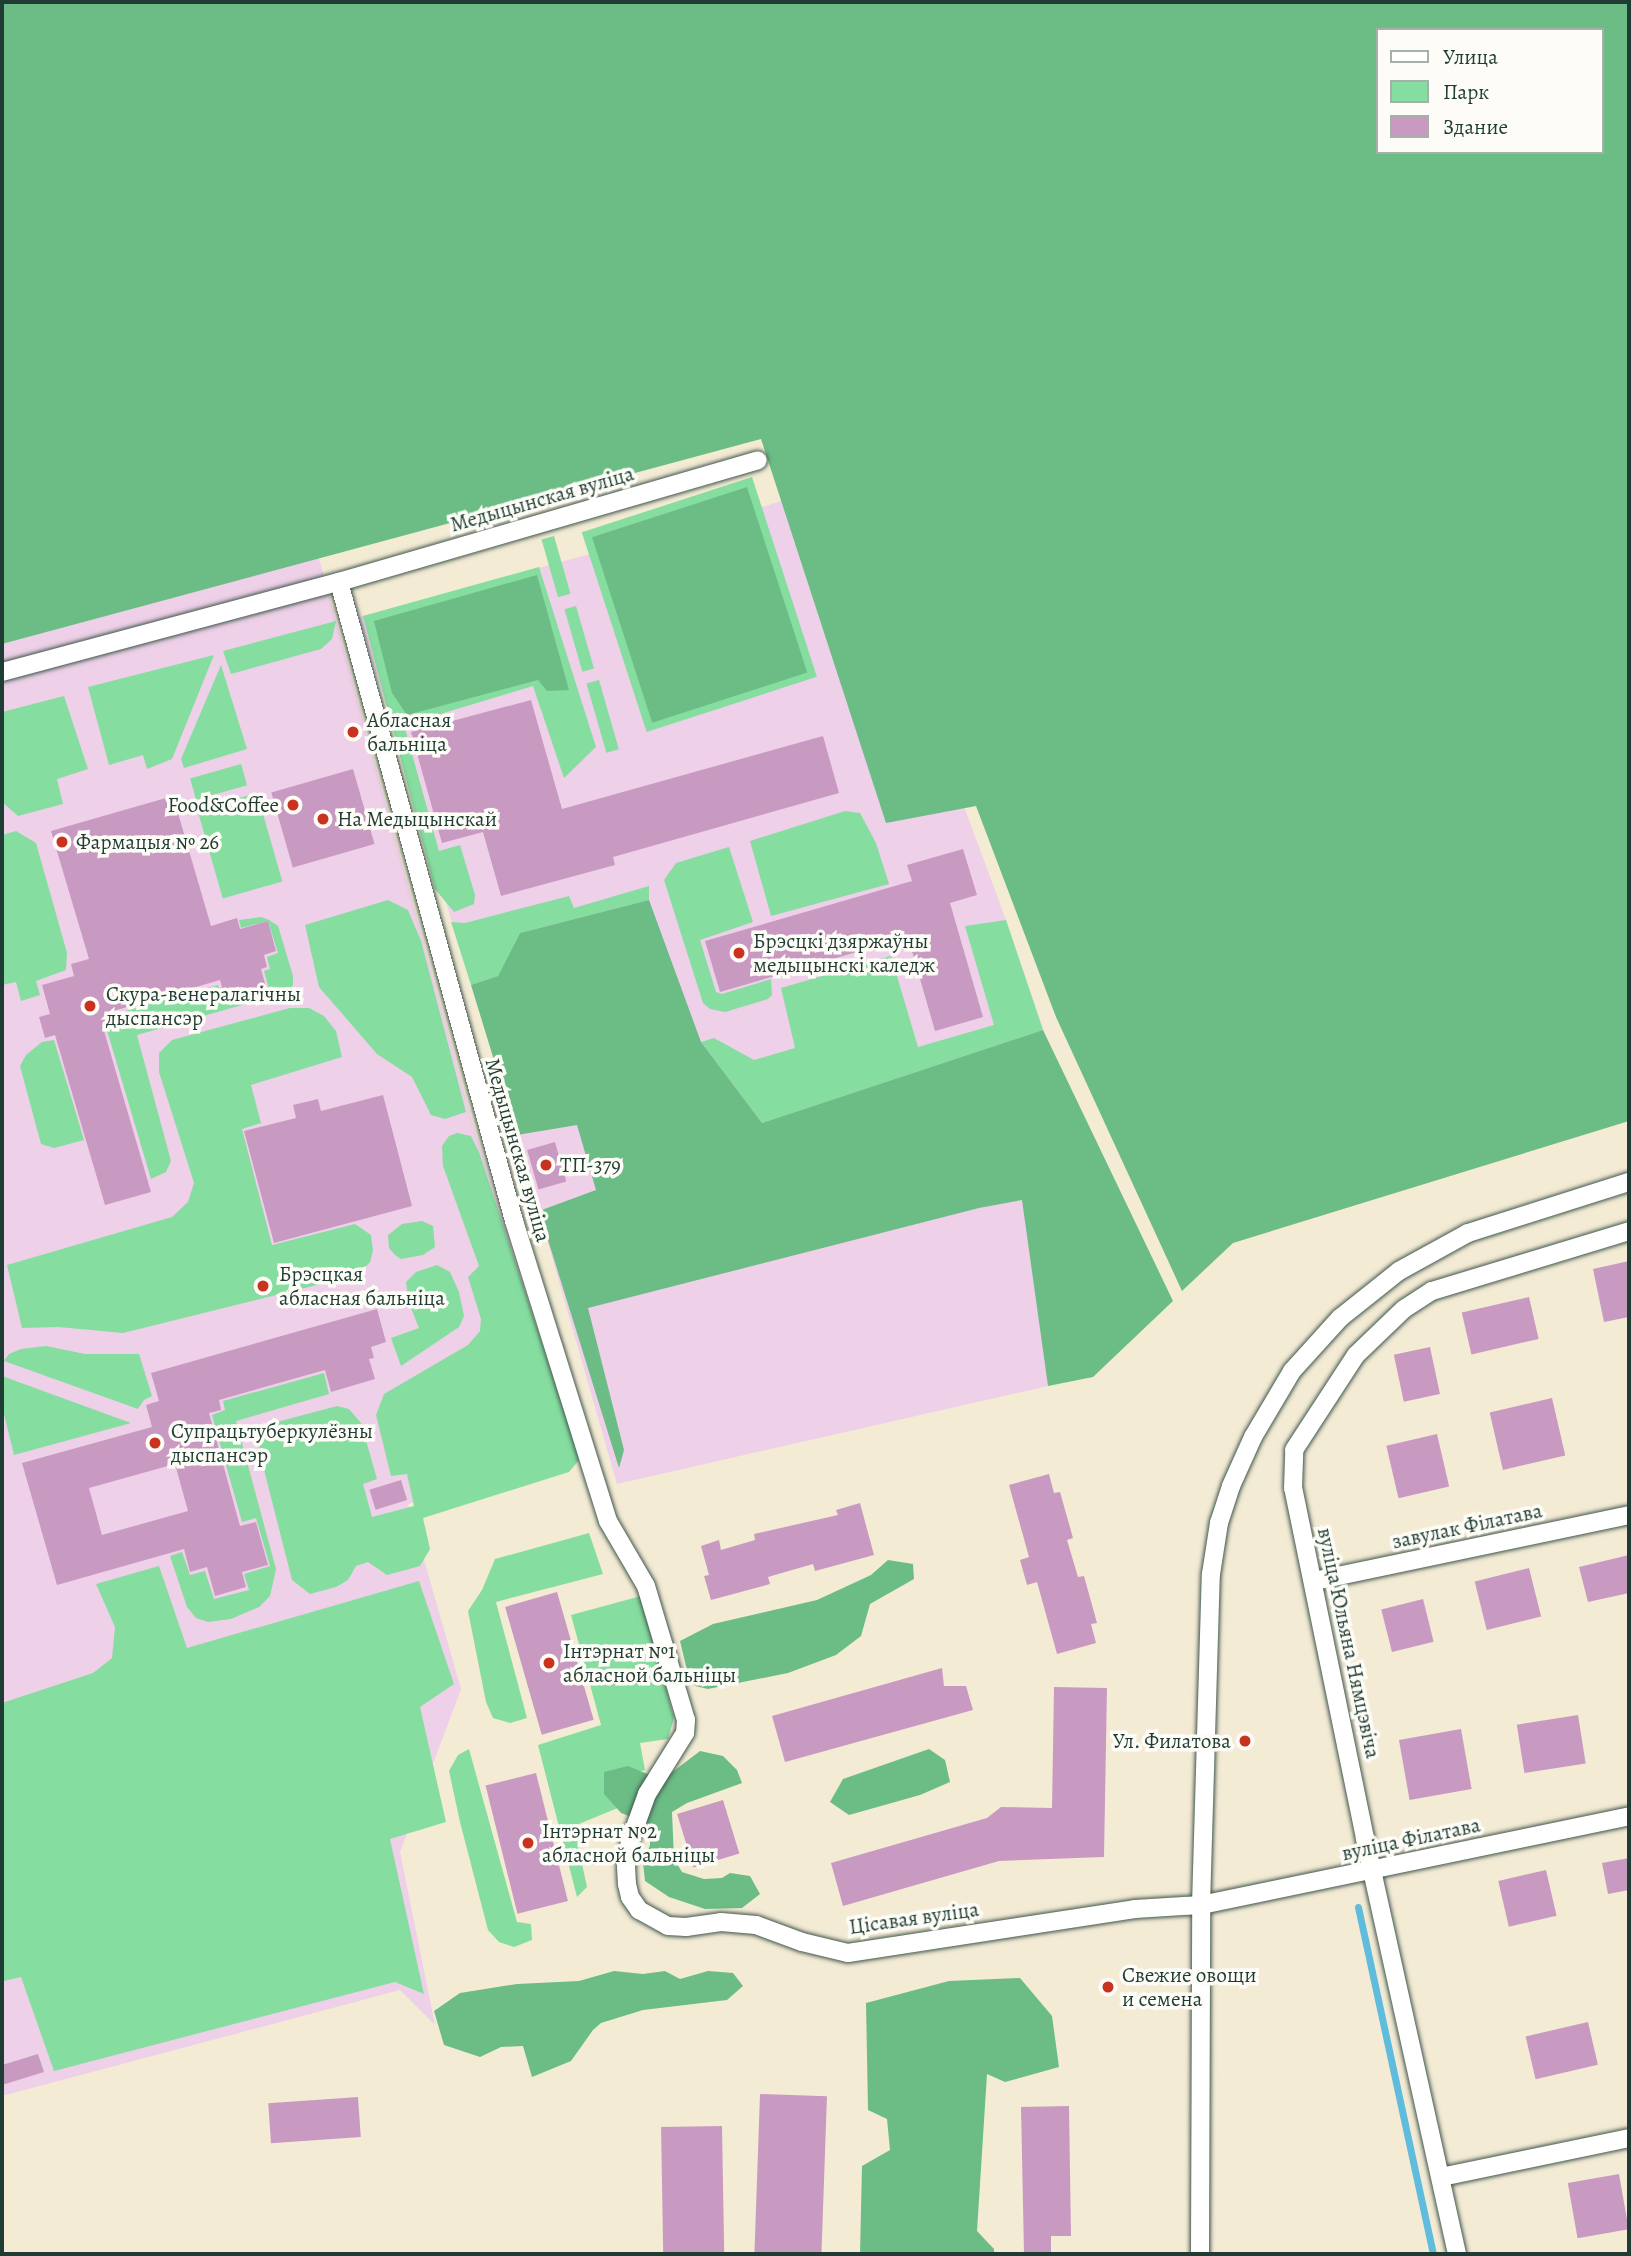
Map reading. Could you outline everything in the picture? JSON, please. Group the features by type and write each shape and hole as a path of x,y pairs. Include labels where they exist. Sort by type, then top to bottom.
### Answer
{"street":[{"name":"Медыцынская вуліца","path":"2,672 339,582 758,460"},
{"name":"Медыцынская вуліца","path":"339,582 514,1221 608,1521 646,1586 686,1720"},
{"path":"1200,2254 1201,1905 1211,1574 1219,1524 1231,1486 1253,1437 1292,1371 1340,1318 1399,1271 1468,1233 1629,1182"},
{"name":"вуліца Юльяна Нямцэвіча","path":"1457,2254 1293,1488 1294,1450 1356,1355 1385,1325 1432,1291 1629,1231"},
{"name":"завулак Філатава","path":"1314,1581 1629,1515"},
{"name":"Цісавая вуліца","path":"686,1720 685,1733 647,1794 630,1841 626,1866 630,1898 639,1910 661,1923 686,1927 721,1923 756,1925 802,1942 848,1952 1135,1909 1201,1905"},
{"name":"вуліца Філатава","path":"1201,1905 1629,1816"},
{"path":"1441,2177 1629,2138"}],"shaded area":[{"name":"Брэсцкі дзяржаўны медыцынскі каледж","path":"843,479 1006,920 1124,1266 1048,1386 617,1484 517,1135 359,617 766,506"},
{"name":"Брэсцкая абласная бальніца","path":"319,558 472,1121 575,1452 408,1504 461,1689 400,1852 435,2025 400,1990 2,2096 2,644"}],"green space":[{"path":"2,2 1629,2 1629,1121 1233,1243 1182,1291 1056,1017 976,806 886,823 761,439 2,644"},
{"path":"752,477 817,677 647,732 582,532"},
{"path":"747,487 807,672 652,723 592,537"},
{"path":"554,536 571,594 558,597 542,540"},
{"path":"539,567 596,747 564,778 533,686 404,725 439,851 460,845 475,895 474,904 454,912 435,889 363,616"},
{"path":"537,575 569,690 547,691 538,680 407,715 392,693 374,621"},
{"path":"576,606 594,668 582,672 564,609"},
{"path":"336,621 332,639 321,649 231,674 223,651"},
{"path":"214,655 172,759 147,769 143,755 109,765 88,687"},
{"path":"221,665 247,749 184,768 181,759"},
{"path":"599,680 619,749 606,753 587,684"},
{"path":"64,696 88,769 57,779 63,804 18,816 2,802 2,712"},
{"path":"241,764 247,785 196,800 190,779"},
{"path":"257,793 282,881 223,899 197,810"},
{"path":"845,811 860,813 876,843 889,884 771,916 750,841"},
{"path":"16,831 36,843 67,953 66,970 36,981 40,995 21,1001 16,982 2,985 2,835"},
{"path":"729,847 753,922 700,940 716,992 722,994 771,979 772,995 768,999 725,1012 710,1009 703,1003 664,880 676,863"},
{"path":"649,886 649,900 520,933 498,976 471,985 451,922 465,923 569,896 574,908"},
{"path":"388,900 408,910 421,941 466,1112 445,1119 431,1115 412,1077 377,1054 319,987 305,925"},
{"path":"649,900 701,1042 762,1123 1043,1030 1173,1301 1093,1377 1048,1386 1022,1200 979,1208 588,1308 624,1450 619,1468 539,1211 596,1190 577,1125 517,1135 471,985 498,976 520,933"},
{"path":"261,917 278,926 293,976 293,985 287,992 137,1035 171,1161 166,1172 151,1179 106,1027 117,1023 115,1014 218,985 224,1002 269,989 264,971 270,969 267,957 278,953 268,921 241,928 239,920"},
{"path":"1006,920 1043,1030 762,1123 701,1042 714,1038 754,1060 795,1048 781,988 891,956 918,1047 994,1025 965,926"},
{"path":"290,1008 309,1008 324,1016 336,1031 342,1057 251,1085 261,1123 242,1129 272,1245 355,1224 371,1235 373,1250 370,1262 361,1272 325,1283 123,1333 58,1327 22,1328 7,1265 172,1217 188,1202 194,1183 159,1072 159,1053 172,1040"},
{"path":"54,1040 84,1140 54,1148 41,1144 20,1066 26,1055 42,1042"},
{"path":"457,1133 471,1136 479,1152 580,1459 569,1472 423,1518 430,1549 420,1566 387,1575 368,1562 356,1566 348,1580 336,1587 310,1594 292,1580 259,1450 262,1431 277,1422 337,1406 349,1409 361,1423 377,1479 363,1484 372,1517 414,1506 407,1474 391,1476 376,1415 384,1394 468,1345 480,1331 481,1319 468,1277 479,1266 443,1166 442,1146 449,1136"},
{"path":"422,1221 433,1226 435,1247 423,1255 401,1259 395,1255 389,1248 388,1235 402,1224"},
{"path":"437,1265 450,1272 459,1292 464,1316 459,1327 401,1366 391,1338 419,1328 409,1303 406,1282 416,1272"},
{"path":"46,1346 85,1354 139,1354 152,1396 144,1400 138,1409 4,1361 9,1354 21,1349"},
{"path":"324,1373 329,1394 236,1421 276,1569 270,1596 259,1607 231,1619 208,1622 196,1618 187,1607 170,1556 182,1552 190,1575 205,1571 214,1599 249,1590 244,1574 270,1566 256,1518 242,1522 212,1415 225,1410 223,1401"},
{"path":"2,1376 131,1423 14,1455 2,1406"},
{"path":"589,1533 603,1574 496,1602 527,1718 510,1723 493,1718 486,1702 468,1611 482,1590 495,1559"},
{"path":"888,1560 913,1564 914,1579 870,1604 861,1636 836,1655 788,1673 708,1689 695,1686 686,1666 680,1641 713,1624 817,1600 871,1575"},
{"path":"159,1566 187,1648 419,1581 454,1684 420,1707 446,1822 390,1839 424,1994 395,1982 54,2071 21,1977 4,1981 2,1976 2,1703 93,1673 112,1658 115,1627 96,1584"},
{"path":"641,1596 674,1718 668,1739 640,1743 645,1770 611,1779 620,1807 574,1826 587,1887 577,1897 538,1745 601,1725 571,1615"},
{"path":"469,1749 517,1922 531,1924 532,1940 514,1947 499,1942 488,1930 460,1822 449,1771 458,1755"},
{"path":"929,1749 945,1760 950,1782 920,1795 849,1815 830,1802 843,1779"},
{"path":"700,1751 723,1756 737,1770 742,1783 687,1803 672,1812 674,1859 682,1872 704,1879 722,1878 730,1873 750,1876 760,1894 742,1908 705,1909 669,1897 645,1881 643,1863 650,1845 650,1824 621,1813 604,1794 604,1772 628,1766 662,1780"},
{"path":"614,1971 643,1974 665,1971 680,1979 708,1971 733,1973 743,1986 727,2000 643,2010 601,2023 571,2061 532,2077 523,2046 501,2047 480,2057 444,2045 434,2011 460,1993 517,1984 579,1981"},
{"path":"1020,1978 1052,2016 1059,2067 1005,2082 987,2074 977,2231 994,2249 994,2254 860,2254 862,2166 890,2150 887,2119 868,2110 866,2003 949,1981"}],"building":[{"path":"531,700 562,809 823,736 839,793 613,857 615,865 501,896 483,832 442,843 411,732"},
{"name":"На Медыцынскай","path":"353,769 374,844 293,867 271,792"},
{"name":"Скура-венералагічны дыспансэр","path":"173,796 211,926 237,918 240,929 268,921 276,951 264,955 267,967 261,969 266,987 225,999 220,980 110,1012 112,1021 102,1024 151,1192 105,1205 55,1035 45,1038 39,1017 50,1014 42,985 74,976 71,964 89,959 51,831"},
{"path":"963,849 977,895 950,903 983,1017 935,1031 908,937 720,992 705,941 912,881 907,865"},
{"path":"383,1095 412,1206 274,1243 244,1131 296,1118 293,1105 318,1099 321,1111"},
{"name":"ТП-379","path":"555,1142 566,1181 538,1189 527,1150"},
{"path":"1629,1261 1629,1317 1604,1322 1593,1269"},
{"path":"1529,1297 1539,1339 1471,1354 1462,1313"},
{"name":"Супрацьтуберкулёзны дыспансэр","path":"377,1309 386,1342 371,1347 374,1358 369,1359 375,1379 331,1392 325,1370 219,1400 221,1410 209,1413 240,1526 256,1522 268,1565 242,1572 246,1587 215,1596 207,1567 190,1572 184,1549 57,1585 22,1463 152,1427 146,1405 159,1401 151,1373","holes":["175,1464 188,1511 102,1535 89,1488"]},
{"path":"1430,1347 1440,1394 1404,1402 1394,1355"},
{"path":"1552,1398 1565,1455 1503,1470 1490,1412"},
{"path":"1437,1434 1449,1487 1398,1498 1386,1446"},
{"path":"1049,1474 1054,1493 1060,1492 1073,1538 1067,1540 1078,1577 1084,1576 1097,1623 1091,1624 1096,1643 1057,1654 1037,1582 1027,1585 1020,1560 1029,1557 1009,1485"},
{"path":"401,1480 407,1500 376,1510 369,1490"},
{"path":"860,1503 874,1555 815,1571 813,1564 768,1577 770,1584 711,1600 704,1576 709,1575 701,1546 719,1540 721,1550 755,1540 754,1534 838,1515 836,1510"},
{"path":"1629,1555 1629,1593 1588,1602 1579,1567"},
{"path":"1529,1568 1541,1617 1487,1630 1475,1582"},
{"name":"Інтэрнат №1 абласной бальніцы","path":"557,1592 594,1720 542,1735 505,1607"},
{"path":"1423,1599 1434,1642 1392,1652 1381,1609"},
{"path":"942,1668 944,1686 966,1686 973,1710 785,1762 772,1716"},
{"path":"1054,1687 1107,1688 1104,1857 999,1861 843,1906 831,1863 987,1818 1001,1807 1052,1808"},
{"path":"1578,1715 1586,1763 1524,1773 1517,1725"},
{"path":"1461,1729 1472,1789 1410,1800 1399,1740"},
{"name":"Інтэрнат №2 абласной бальніцы","path":"536,1773 568,1901 517,1914 486,1786"},
{"path":"723,1800 739,1854 693,1868 677,1814"},
{"path":"1629,1858 1629,1890 1608,1894 1602,1863"},
{"path":"1546,1870 1557,1916 1509,1927 1498,1881"},
{"path":"1588,2022 1598,2065 1536,2079 1526,2036"},
{"path":"38,2054 44,2072 2,2085 2,2065"},
{"path":"760,2094 827,2096 821,2254 754,2254"},
{"path":"358,2097 361,2137 271,2143 268,2103"},
{"path":"1069,2106 1071,2236 1051,2236 1051,2254 1024,2254 1021,2107"},
{"path":"722,2126 724,2254 663,2254 661,2127"},
{"path":"1619,2174 1629,2229 1578,2238 1568,2183"}],"waterway":[{"path":"1358,1907 1433,2254"}],"place":[{"name":"Абласная бальніца","path":"353,732"},
{"name":"Food&Coffee","path":"293,805"},
{"name":"На Медыцынскай","path":"323,819"},
{"name":"Фармацыя № 26","path":"62,842"},
{"name":"Брэсцкі дзяржаўны медыцынскі каледж","path":"739,953"},
{"name":"Скура-венералагічны дыспансэр","path":"90,1006"},
{"name":"ТП-379","path":"546,1165"},
{"name":"Брэсцкая абласная бальніца","path":"263,1286"},
{"name":"Супрацьтуберкулёзны дыспансэр","path":"155,1443"},
{"name":"Інтэрнат №1 абласной бальніцы","path":"549,1663"},
{"name":"Ул. Филатова","path":"1245,1741"},
{"name":"Інтэрнат №2 абласной бальніцы","path":"528,1843"},
{"name":"Свежие овощи и семена","path":"1108,1987"}]}
